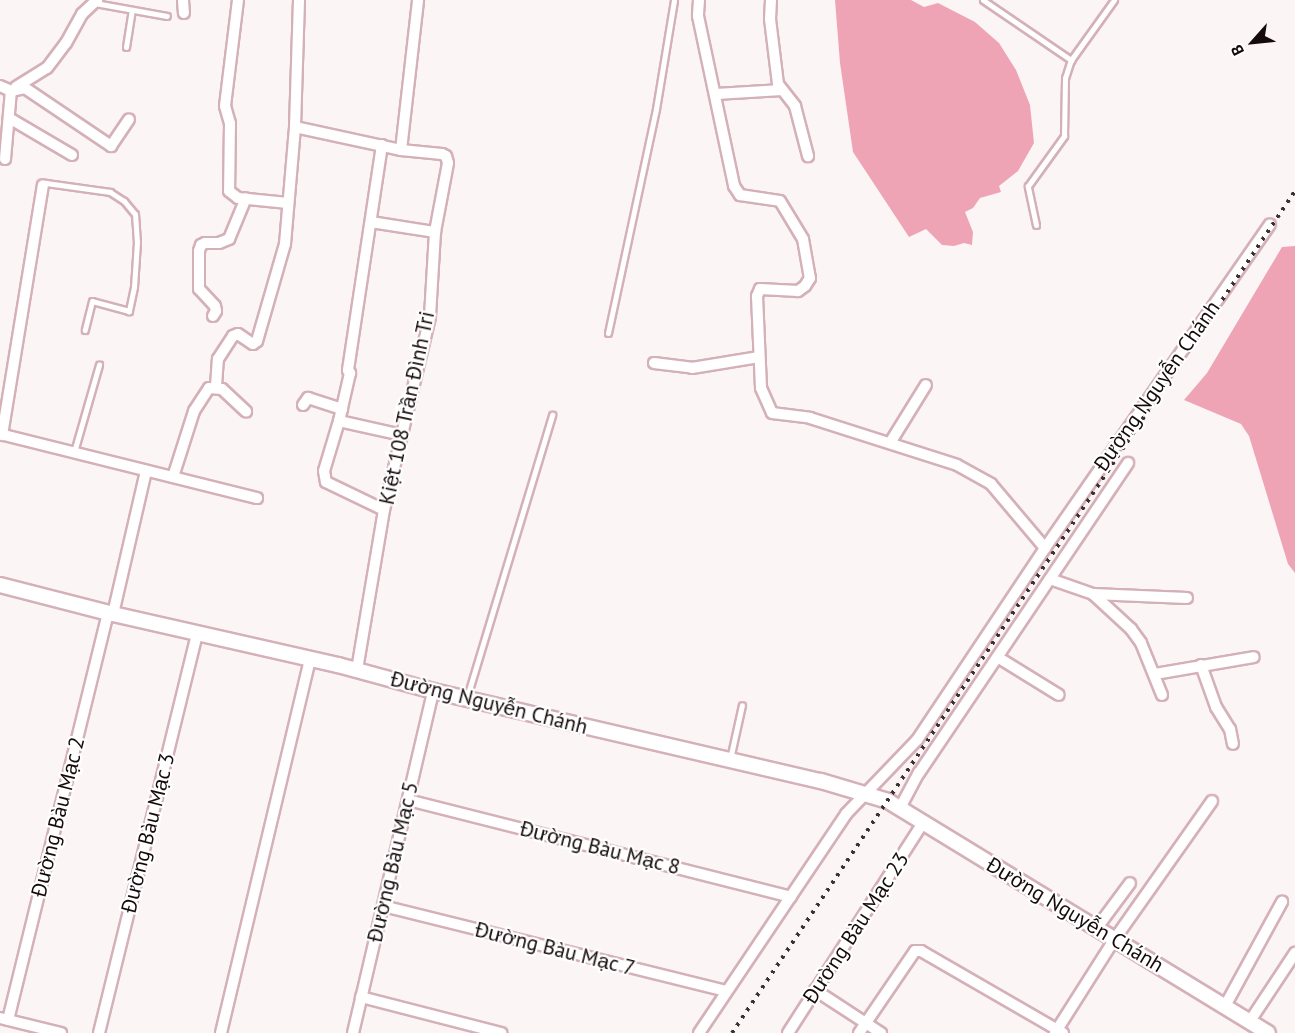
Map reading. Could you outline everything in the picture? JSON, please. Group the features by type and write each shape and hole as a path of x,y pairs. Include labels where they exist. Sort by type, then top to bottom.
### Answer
{"street":[{"path":"183,0 184,13"},
{"path":"238,0 225,106 230,123 229,191 233,196 288,202"},
{"path":"216,386 218,359 233,336 238,334 253,344 257,341 285,244 295,127 299,0"},
{"path":"401,150 418,0"},
{"path":"699,0 698,16 734,186 740,195 780,201 803,239 810,278 798,291 760,289 757,296 756,311 762,388 772,413 810,418 957,465 991,484 1045,548"},
{"path":"771,0 771,30 778,84 795,106 808,156"},
{"path":"11,91 47,68 66,43 82,14 96,2"},
{"path":"0,86 11,91 25,88 111,146 129,119"},
{"path":"716,94 782,90"},
{"path":"5,159 11,91"},
{"path":"9,118 72,155"},
{"name":"Kiệt 108 Trần Đình Tri","path":"295,127 401,150 446,156 448,163 435,232 430,317 384,510 357,669"},
{"path":"382,145 348,370 350,373 324,471 326,482 384,510"},
{"path":"43,185 1,434 257,498"},
{"path":"213,316 216,311 215,306 199,289 199,251 205,243 219,243 229,238 246,198"},
{"path":"370,222 435,232"},
{"name":"Đường Nguyễn Chánh","path":"864,795 878,784 917,740 1045,548 1270,224"},
{"path":"654,363 692,368 759,357"},
{"path":"890,443 926,385"},
{"path":"173,477 199,401 209,388 216,386 222,388 246,411"},
{"path":"303,405 308,398 342,409"},
{"path":"339,421 402,435"},
{"name":"Đường Nguyễn Chánh","path":"900,808 919,773 999,658 1128,463"},
{"path":"111,614 146,471"},
{"path":"1050,579 1093,594 1187,598"},
{"name":"Đường Nguyễn Chánh","path":"1,588 357,669 433,691 821,781 888,801 1268,1033"},
{"path":"1093,594 1131,628 1141,643 1162,695"},
{"name":"Đường Bàu Mạc 2","path":"4,1019 111,614"},
{"name":"Đường Bàu Mạc 3","path":"99,1033 197,634"},
{"path":"1155,674 1254,657"},
{"path":"999,658 1059,695"},
{"path":"221,1033 310,659"},
{"path":"1201,665 1215,707 1230,729 1233,744"},
{"name":"Đường Bàu Mạc 5","path":"353,1033 433,691"},
{"path":"699,1033 846,814 864,795"},
{"name":"Đường Bàu Mạc 8","path":"408,800 791,897"},
{"path":"859,1033 915,951 921,951 1059,1032 1114,940 1212,801"},
{"name":"Đường Bàu Mạc 23","path":"788,1033 923,823"},
{"path":"1096,929 1130,884"},
{"path":"1225,1006 1282,902"},
{"name":"Đường Bàu Mạc 7","path":"383,906 727,992"},
{"path":"1250,1022 1295,953"},
{"path":"815,990 881,1033"},
{"path":"362,997 501,1033"},
{"path":"4,1019 61,1033"}],"lane":[{"path":"608,333 656,109 674,0"},
{"path":"983,0 1071,60"},
{"path":"1036,225 1028,186 1064,136 1065,78 1071,60 1114,0"},
{"path":"96,2 167,16"},
{"path":"126,47 132,10"},
{"path":"43,185 46,183 110,192 124,201 135,214 137,242 134,286 129,311 92,301 85,330"},
{"path":"74,452 99,365"},
{"path":"467,699 552,415"},
{"path":"729,760 742,705"}],"shaded area":[{"path":"835,0 911,0 924,7 938,3 975,22 999,43 1016,70 1030,105 1034,143 1018,171 999,186 1001,192 980,198 973,208 965,212 973,232 972,245 964,243 954,246 942,245 926,229 909,237 853,152 840,63"},
{"path":"1295,246 1295,573 1288,564 1249,436 1241,424 1184,400 1207,373 1282,247"}],"railway":[{"path":"732,1033 1295,191"}]}
